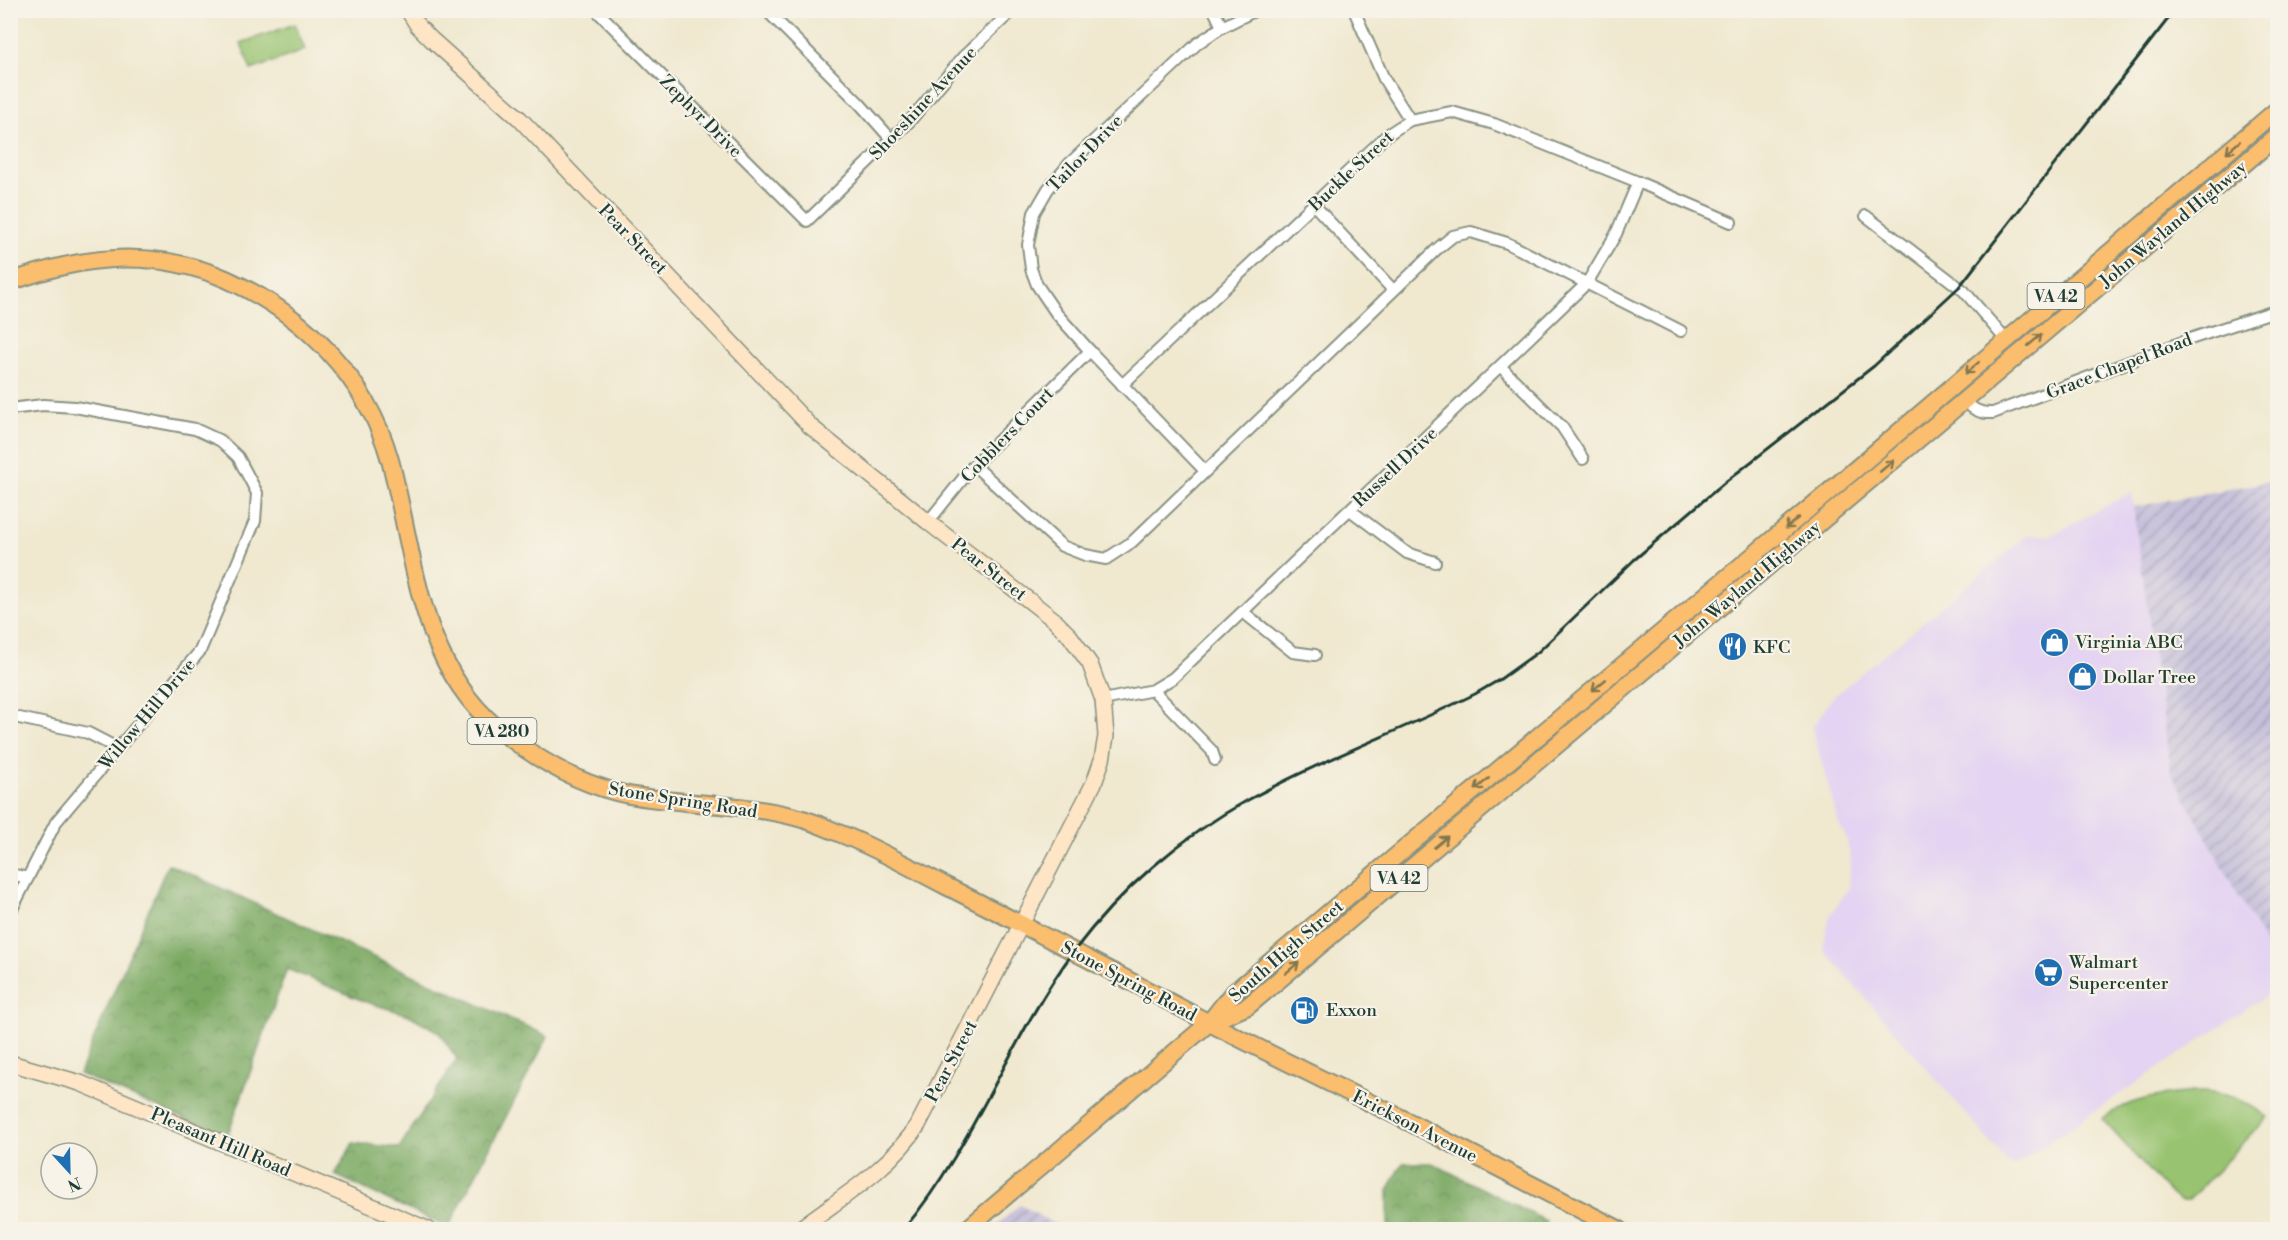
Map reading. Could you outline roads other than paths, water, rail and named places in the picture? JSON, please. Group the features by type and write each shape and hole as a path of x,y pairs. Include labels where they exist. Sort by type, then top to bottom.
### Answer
{"main road":[{"name":"John Wayland Highway","path":"1527,746 2277,109"},
{"name":"John Wayland Highway","path":"1209,1023 1248,1006 2277,135"},
{"name":"Stone Spring Road","path":"10,282 60,265 87,260 143,257 205,270 255,292 286,312 318,340 344,369 365,400 388,455 418,591 430,630 454,677 492,723 526,750 566,775 628,795 800,818 851,838 1022,924 1209,1023"},
{"name":"South High Street","path":"966,1230 1209,1023 1231,995 1527,746"},
{"name":"Erickson Avenue","path":"1209,1023 1620,1230"}],"street":[{"name":"Pear Street","path":"408,10 418,26 432,40 520,119 810,426 1053,619 1070,636 1090,664 1103,700 1106,736 1102,760 1094,783 918,1125 894,1157 875,1174 798,1230"},
{"name":"Zephyr Drive","path":"596,10 807,221"},
{"path":"766,10 860,104 891,139"},
{"name":"Shoeshine Avenue","path":"807,221 909,122 963,57 1013,10"},
{"path":"1214,10 1222,27"},
{"name":"Tailor Drive","path":"1205,471 1056,313 1037,285 1031,268 1028,245 1034,213 1047,189 1070,163 1198,43 1222,27 1256,10"},
{"path":"1354,10 1384,79 1410,120"},
{"name":"Buckle Street","path":"1122,385 1387,135 1410,120 1452,111 1494,124 1731,222"},
{"name":"Russell Drive","path":"1103,700 1153,690 1173,678 1587,283 1616,234 1638,182"},
{"path":"1314,205 1393,290"},
{"path":"1866,216 1964,291 2005,339"},
{"path":"974,465 1062,546 1085,555 1106,559 1132,542 1393,290 1454,236 1471,232 1506,243 1681,331"},
{"name":"Grace Chapel Road","path":"1964,400 1975,411 1984,414 1993,413 2193,338 2277,310"},
{"name":"Cobblers Court","path":"928,522 974,465 1090,351"},
{"path":"1500,367 1562,428 1583,459"},
{"name":"Willow Hill Drive","path":"10,409 18,406 43,405 75,407 195,429 220,441 238,457 257,493 255,521 200,651 56,822 10,913"},
{"path":"1350,510 1407,553 1435,562"},
{"path":"1243,612 1293,652 1315,655"},
{"path":"1153,690 1212,751 1215,760"},
{"path":"10,716 88,733 117,748"},
{"path":"10,874 28,878"},
{"name":"Pleasant Hill Road","path":"10,1063 80,1083 424,1229"}],"railway":[{"path":"903,1230 951,1163 1051,985 1074,951 1132,886 1176,848 1248,800 1475,694 1538,652 1634,560 1724,483 1874,366 1959,287 2175,10"}],"place":[{"name":"Virginia ABC","path":"2054,642"},
{"name":"KFC","path":"1732,647"},
{"name":"Dollar Tree","path":"2082,677"},
{"name":"Walmart Supercenter","path":"2048,972"},
{"name":"Exxon","path":"1305,1010"}]}
